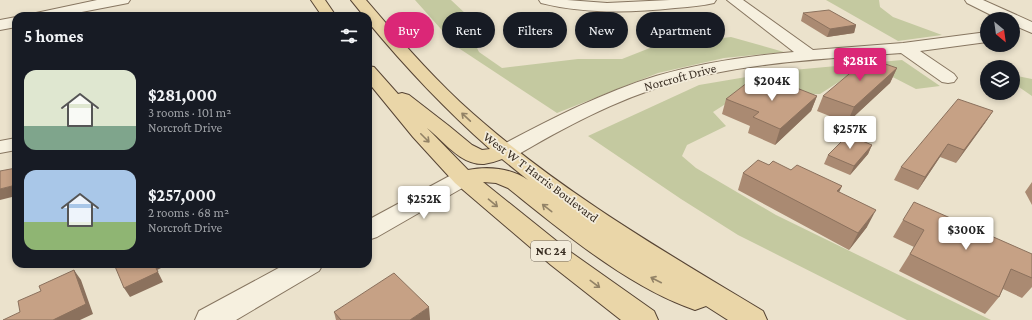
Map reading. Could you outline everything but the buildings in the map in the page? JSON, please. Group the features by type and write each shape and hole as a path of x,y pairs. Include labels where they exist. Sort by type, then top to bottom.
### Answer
{"main road":[{"path":"318,0 326,12"},
{"name":"West W T Harris Boulevard","path":"358,0 368,12"},
{"name":"West W T Harris Boulevard","path":"372,17 401,52 435,88 468,120 506,152 564,196 630,242 752,320"},
{"path":"372,75 427,118 464,150 479,157 492,157 506,152"},
{"name":"NC 24","path":"372,75 414,127 464,178 560,258 643,320"},
{"path":"464,178 479,174 488,174 506,178 516,183 548,209 583,234 652,278 742,320"}],"street":[{"path":"55,12 88,3 123,0"},
{"path":"546,0 568,5 612,8 709,0"},
{"path":"734,0 810,56"},
{"path":"972,0 997,12"},
{"path":"0,25 12,23"},
{"path":"1020,23 1032,28"},
{"path":"1020,33 1032,31"},
{"name":"Norcroft Drive","path":"506,152 612,98 658,82 724,65 905,48 980,38"},
{"path":"905,48 948,78"},
{"path":"0,147 12,145"},
{"path":"372,228 464,178"},
{"path":"210,320 302,268"}],"green space":[{"path":"415,0 451,0 464,12 442,12 442,30 434,21 434,12 426,12"},
{"path":"826,0 879,0 880,7 893,17 942,35 898,41"},
{"path":"731,37 784,52 724,58 658,73 557,113 459,48 477,48 479,52 502,68 578,59 622,59 650,48 725,48 725,38"},
{"path":"902,60 940,86 916,89 881,71 859,69 820,94 779,95 749,89 713,112 726,126 687,145 682,156 696,168 776,215 991,320 907,320 738,235 681,199 588,136 699,85 782,71"},
{"path":"1020,76 1032,79 1032,96 1020,88"}]}
